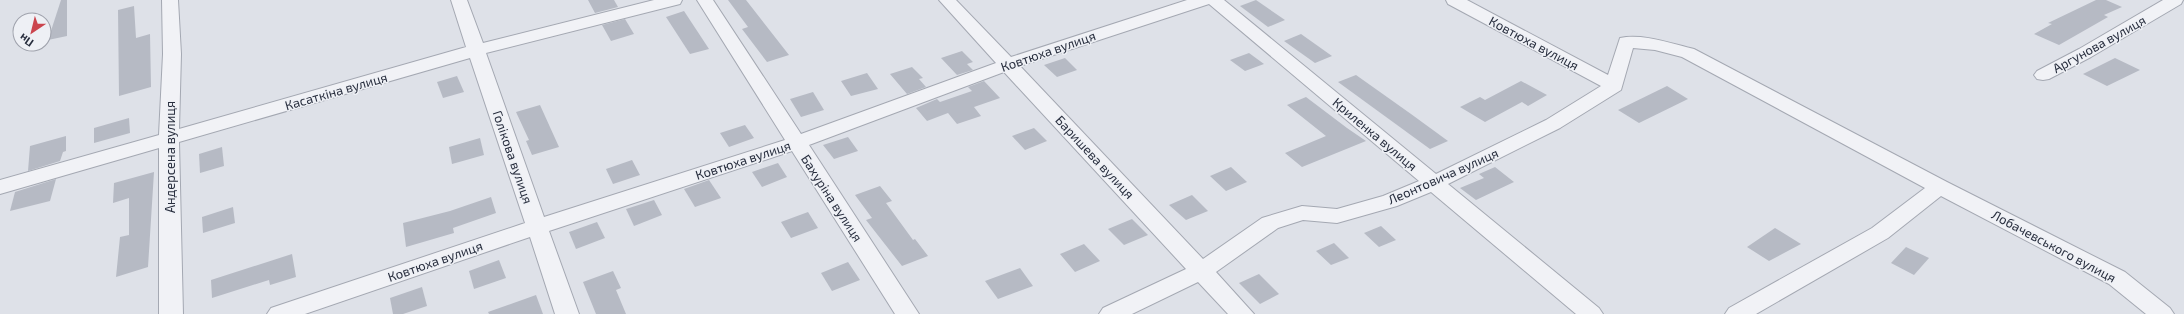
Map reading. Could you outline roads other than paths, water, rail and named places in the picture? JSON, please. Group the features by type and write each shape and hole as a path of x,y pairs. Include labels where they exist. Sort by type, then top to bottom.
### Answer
{"street":[{"name":"Андерсена вулиця","path":"170,0 172,54 169,139 171,314"},
{"name":"Голікова вулиця","path":"459,0 567,314"},
{"name":"Касаткіна вулиця","path":"0,187 477,50 674,0"},
{"name":"Бахуріна вулиця","path":"705,0 907,314"},
{"name":"Баришева вулиця","path":"947,0 1009,64 1242,314"},
{"name":"Ковтюха вулиця","path":"279,314 537,227 796,143 1009,64 1204,0"},
{"name":"Криленка вулиця","path":"1214,0 1591,314"},
{"name":"Ковтюха вулиця","path":"1454,0 1614,86"},
{"name":"Аргунова вулиця","path":"2043,75 2085,53 2175,0"},
{"name":"Лобачевського вулиця","path":"1614,86 1626,42 1688,53 1940,187 2117,278 2162,314"},
{"name":"Леонтовича вулиця","path":"1113,313 1201,271 1270,224 1302,213 1337,216 1390,201 1433,183 1553,124 1614,86"},
{"path":"1737,314 1880,233 1940,187"}]}
